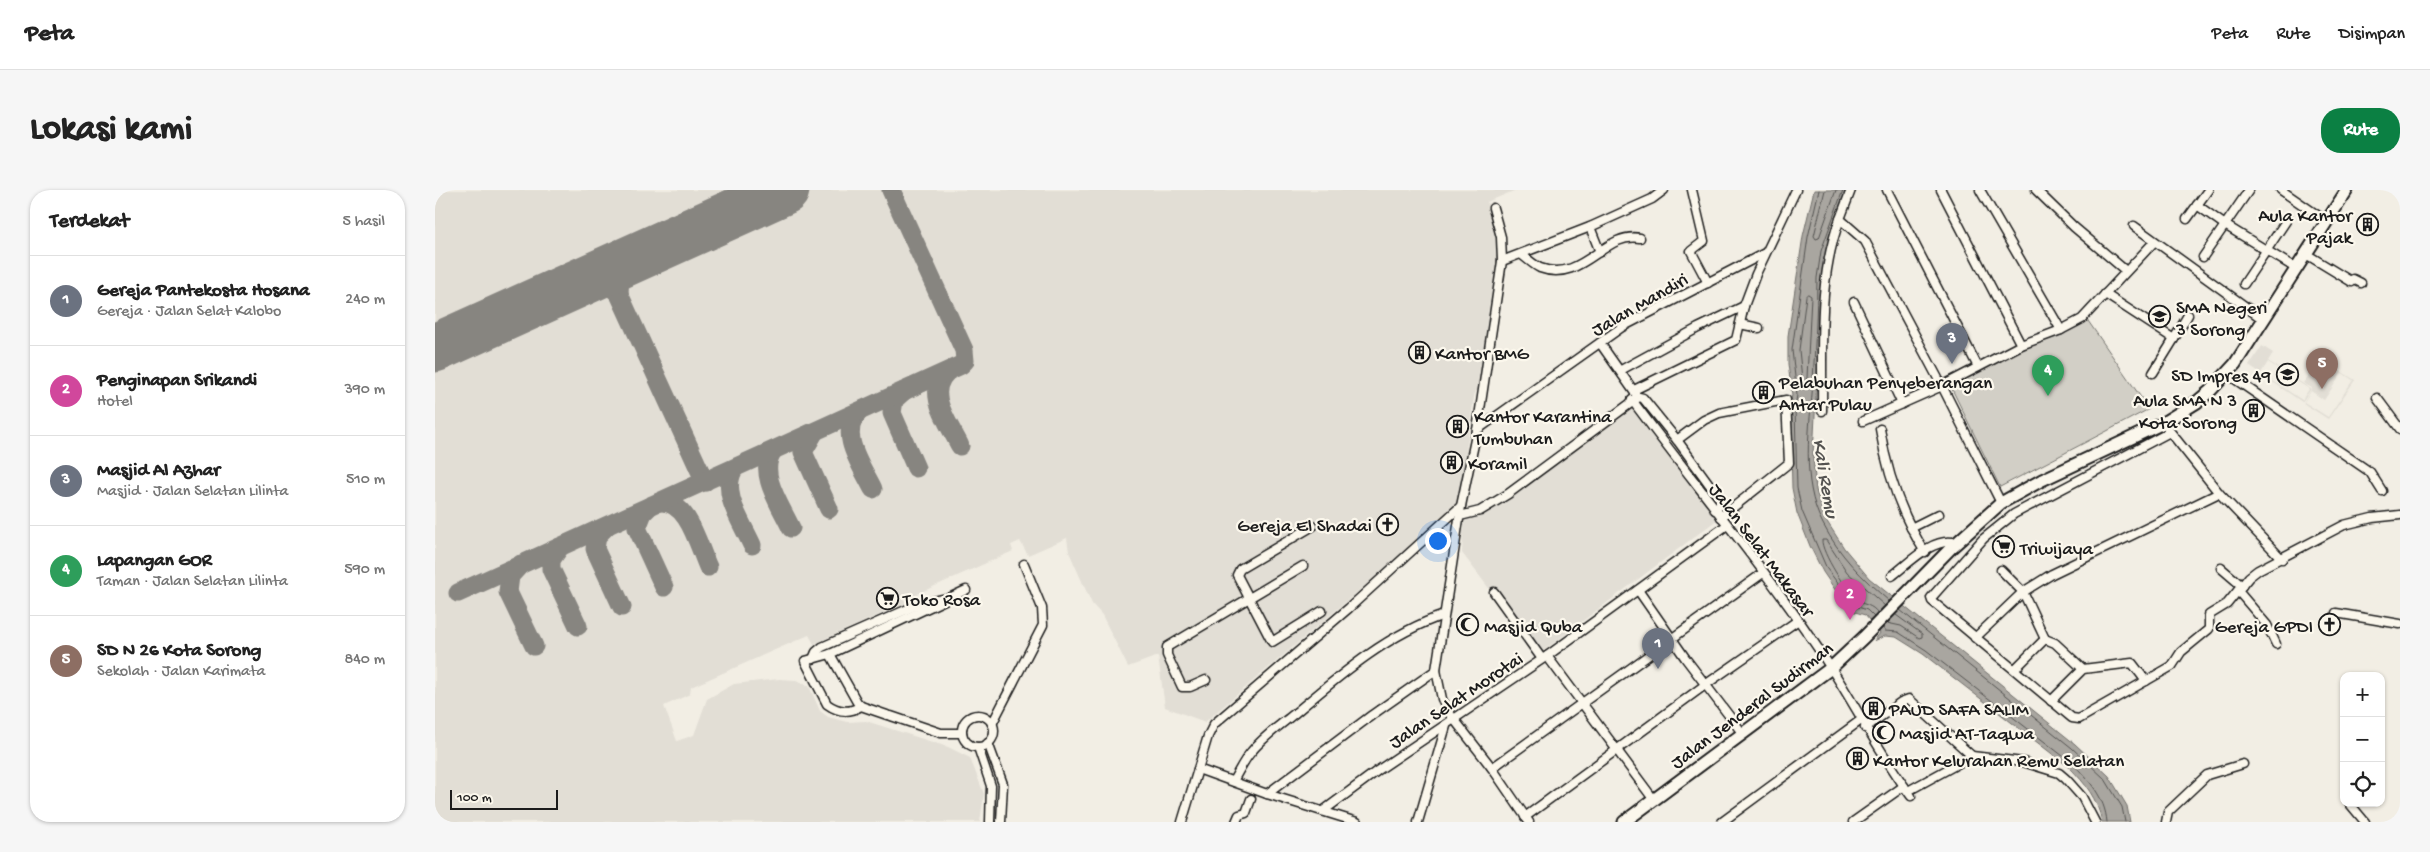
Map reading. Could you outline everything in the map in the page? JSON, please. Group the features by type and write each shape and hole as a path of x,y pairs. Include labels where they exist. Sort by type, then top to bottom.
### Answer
{"main road":[{"name":"Jalan Jenderal Sudirman","path":"1624,822 1831,668 1865,637 1971,528 2001,502 2042,480 2166,428 2197,402 2226,372 2265,320 2347,190"}],"street":[{"path":"1502,260 1590,227 1652,198 1664,190"},
{"path":"1692,190 1704,241 1691,251 1707,283"},
{"path":"1460,516 1480,511 1508,494 1635,396 1735,341 1744,306 1765,253 1796,190"},
{"path":"1822,411 1826,276 1832,241 1851,190"},
{"path":"1887,190 1978,367"},
{"path":"1941,190 2021,345"},
{"path":"1980,190 2061,330"},
{"path":"2036,190 2074,227 2126,271"},
{"path":"2187,219 2208,190"},
{"path":"2203,258 2249,190"},
{"path":"2281,190 2326,221"},
{"path":"2197,205 2225,225 2297,269"},
{"path":"1493,208 1501,237 1502,260 1477,430 1461,506 1436,670 1442,699 1454,721 1492,768 1527,820 1615,751 1797,621"},
{"path":"2244,284 2288,218"},
{"path":"1840,219 1865,241 2001,502"},
{"path":"2134,226 2265,320"},
{"path":"1590,227 1600,252"},
{"path":"1521,254 1541,268 1559,271 1575,268 1628,237 1640,238"},
{"path":"1863,421 1942,386 2021,345 2082,320 2155,242"},
{"name":"Jalan Mandiri","path":"1477,430 1622,327 1765,253"},
{"path":"2306,254 2352,282 2353,279 2361,283"},
{"path":"2105,294 2174,338"},
{"path":"1854,302 1902,404"},
{"path":"1621,370 1698,328 1744,306"},
{"path":"2153,373 2188,315"},
{"path":"1740,324 1759,328"},
{"path":"1600,343 1621,370 1635,396 1643,398 1677,440 1720,499 1720,505 1715,510"},
{"path":"2226,372 2370,472 2382,491"},
{"name":"Jalan Selat Makasar","path":"1635,396 1715,510 1763,572 1831,668 1865,728 1908,791"},
{"path":"2377,398 2400,429"},
{"path":"1677,440 1704,420 1719,413 1786,400 1789,463 1721,517"},
{"path":"2282,559 2219,493 2166,428 2014,514 1983,539 1931,599 2069,717 2076,720 2172,666 2181,652 2209,629 2209,615 2227,604 2254,573 2282,559 2350,522 2386,515 2400,515"},
{"path":"1881,429 1887,472 1911,528 1925,552"},
{"path":"1975,638 2023,592 2052,574 2219,493"},
{"path":"1182,822 1208,736 1215,724 1461,506"},
{"path":"1911,528 1939,514"},
{"name":"Jalan Selat Morotai","path":"1323,811 1377,771 1447,726 1545,658 1727,525"},
{"path":"1313,526 1238,571 1238,579 1272,642 1322,611"},
{"path":"1971,528 1983,539"},
{"path":"1892,576 1942,541 1957,543"},
{"path":"992,724 987,718 973,716 962,726 965,740 970,745 978,747 988,743 992,738 992,724 1043,625 1042,608 1024,564"},
{"path":"1206,680 1190,687 1182,687 1167,655 1167,647 1303,566"},
{"path":"2221,568 2240,588 2267,625 2276,644"},
{"path":"2001,570 2023,592 2045,639 2055,643 2083,669"},
{"path":"1492,768 1763,572"},
{"path":"861,706 847,711 833,708 827,704 805,661 830,654 966,590"},
{"path":"1638,590 1705,685 1743,734"},
{"path":"1494,592 1654,800"},
{"path":"813,659 816,652 823,647 850,634 917,605 954,596"},
{"path":"2336,613 2400,624"},
{"path":"1233,781 1245,759 1257,745 1307,702 1395,637 1413,626 1444,615"},
{"path":"850,634 854,643"},
{"path":"2015,669 2045,639"},
{"path":"830,654 851,694 861,706 941,734 962,733"},
{"path":"2051,701 2083,669 2132,663 2146,681"},
{"path":"1267,794 1371,715 1436,670"},
{"path":"1865,728 1901,702 1909,699 1972,756"},
{"path":"1722,822 1861,720"},
{"path":"1418,822 1447,726"},
{"path":"988,743 1003,784 1001,822"},
{"path":"978,747 991,786 991,822"},
{"path":"1853,822 1972,756 2023,762 2059,773 2082,797 2095,822"},
{"path":"2166,822 2168,812 2207,776 2243,764"},
{"path":"1198,769 1267,794 1357,822"},
{"path":"1236,822 1239,815 1246,813 1251,799"},
{"path":"2353,807 2365,822"}],"shaded area":[{"path":"435,190 1516,190 1487,202 1498,235 1499,261 1478,391 1475,391 1458,506 1205,722 1165,707 1158,656 1128,667 1102,615 1092,604 1069,552 1067,538 1028,555 1020,541 1011,545 1013,551 917,594 919,597 814,644 809,635 691,687 690,694 664,706 677,741 694,735 707,699 734,684 779,679 796,680 809,686 820,711 828,717 847,722 866,721 948,747 970,758 984,794 980,822 435,822"},
{"path":"2086,318 2149,409 2000,487 1949,383"},
{"name":"SD Impres 49","path":"2262,346 2273,353 2268,361 2311,389 2302,402 2249,366","holes":["2268,362 2309,389 2302,400 2261,373"]},
{"path":"2321,359 2355,380 2328,419 2303,403 2312,388 2303,383","holes":["2342,373 2353,380 2328,417 2304,402 2311,391 2324,400"]},
{"path":"1628,400 1718,519 1539,654 1462,553 1464,512 1494,501"}],"water":[{"path":"1814,190 1848,190 1826,253 1822,278 1813,455 1816,490 1826,520 1844,548 1869,578 2075,744 2109,776 2127,806 2130,822 2102,822 2090,792 2069,767 1923,654 1896,637 1885,636 1874,641 1880,633 1865,615 1852,611 1838,594 1823,572 1810,546 1797,513 1792,488 1790,407 1792,395 1788,364 1788,336 1803,236"}],"taxiway":[{"path":"458,593 961,365 965,361 964,350 891,190"},
{"path":"619,294 620,275 635,258"},
{"path":"587,279 608,284 619,294 705,482"},
{"path":"947,372 941,380 938,389 938,399 945,418 960,446"},
{"path":"904,391 894,400 892,413 916,468"},
{"path":"859,412 853,420 850,430 851,440 858,460 873,489"},
{"path":"814,433 803,452 829,509"},
{"path":"773,451 769,460 769,479 772,490 791,528"},
{"path":"734,469 730,478 731,498 752,545"},
{"path":"660,502 670,503 685,516 696,536 708,567"},
{"path":"650,506 643,513 637,528 664,587"},
{"path":"607,526 597,536 595,549 622,607"},
{"path":"560,547 551,560 551,569 578,626"},
{"path":"521,564 510,576 508,592 534,646"}],"runway":[{"path":"435,348 785,190"}],"place":[{"name":"Aula Kantor Pajak","path":"2368,225"},
{"name":"SMA Negeri 3 Sorong","path":"2160,317"},
{"name":"Kantor BMG","path":"1419,352"},
{"name":"Masjid Al Azhar","path":"1952,364"},
{"name":"SD Impres 49","path":"2287,374"},
{"name":"SD N 26 Kota Sorong","path":"2322,389"},
{"name":"Pelabuhan Penyeberangan Antar Pulau","path":"1763,392"},
{"name":"Lapangan GOR","path":"2048,396"},
{"name":"Aula SMA N 3 Kota Sorong","path":"2253,410"},
{"name":"Kantor Karantina Tumbuhan","path":"1458,426"},
{"name":"Koramil","path":"1452,462"},
{"name":"Gereja El Shadai","path":"1388,524"},
{"name":"Triwijaya","path":"2004,547"},
{"name":"Toko Rosa","path":"887,598"},
{"name":"Penginapan Srikandi","path":"1850,620"},
{"name":"Masjid Quba","path":"1468,625"},
{"name":"Gereja GPDI","path":"2329,625"},
{"name":"Gereja Pantekosta Hosana","path":"1658,669"},
{"name":"PAUD SAFA SALIM","path":"1873,708"},
{"name":"Masjid AT-Taqwa","path":"1883,732"},
{"name":"Kantor Kelurahan Remu Selatan","path":"1857,759"}],"water label":[{"name":"Kali Remu","path":"1827,478"}]}
